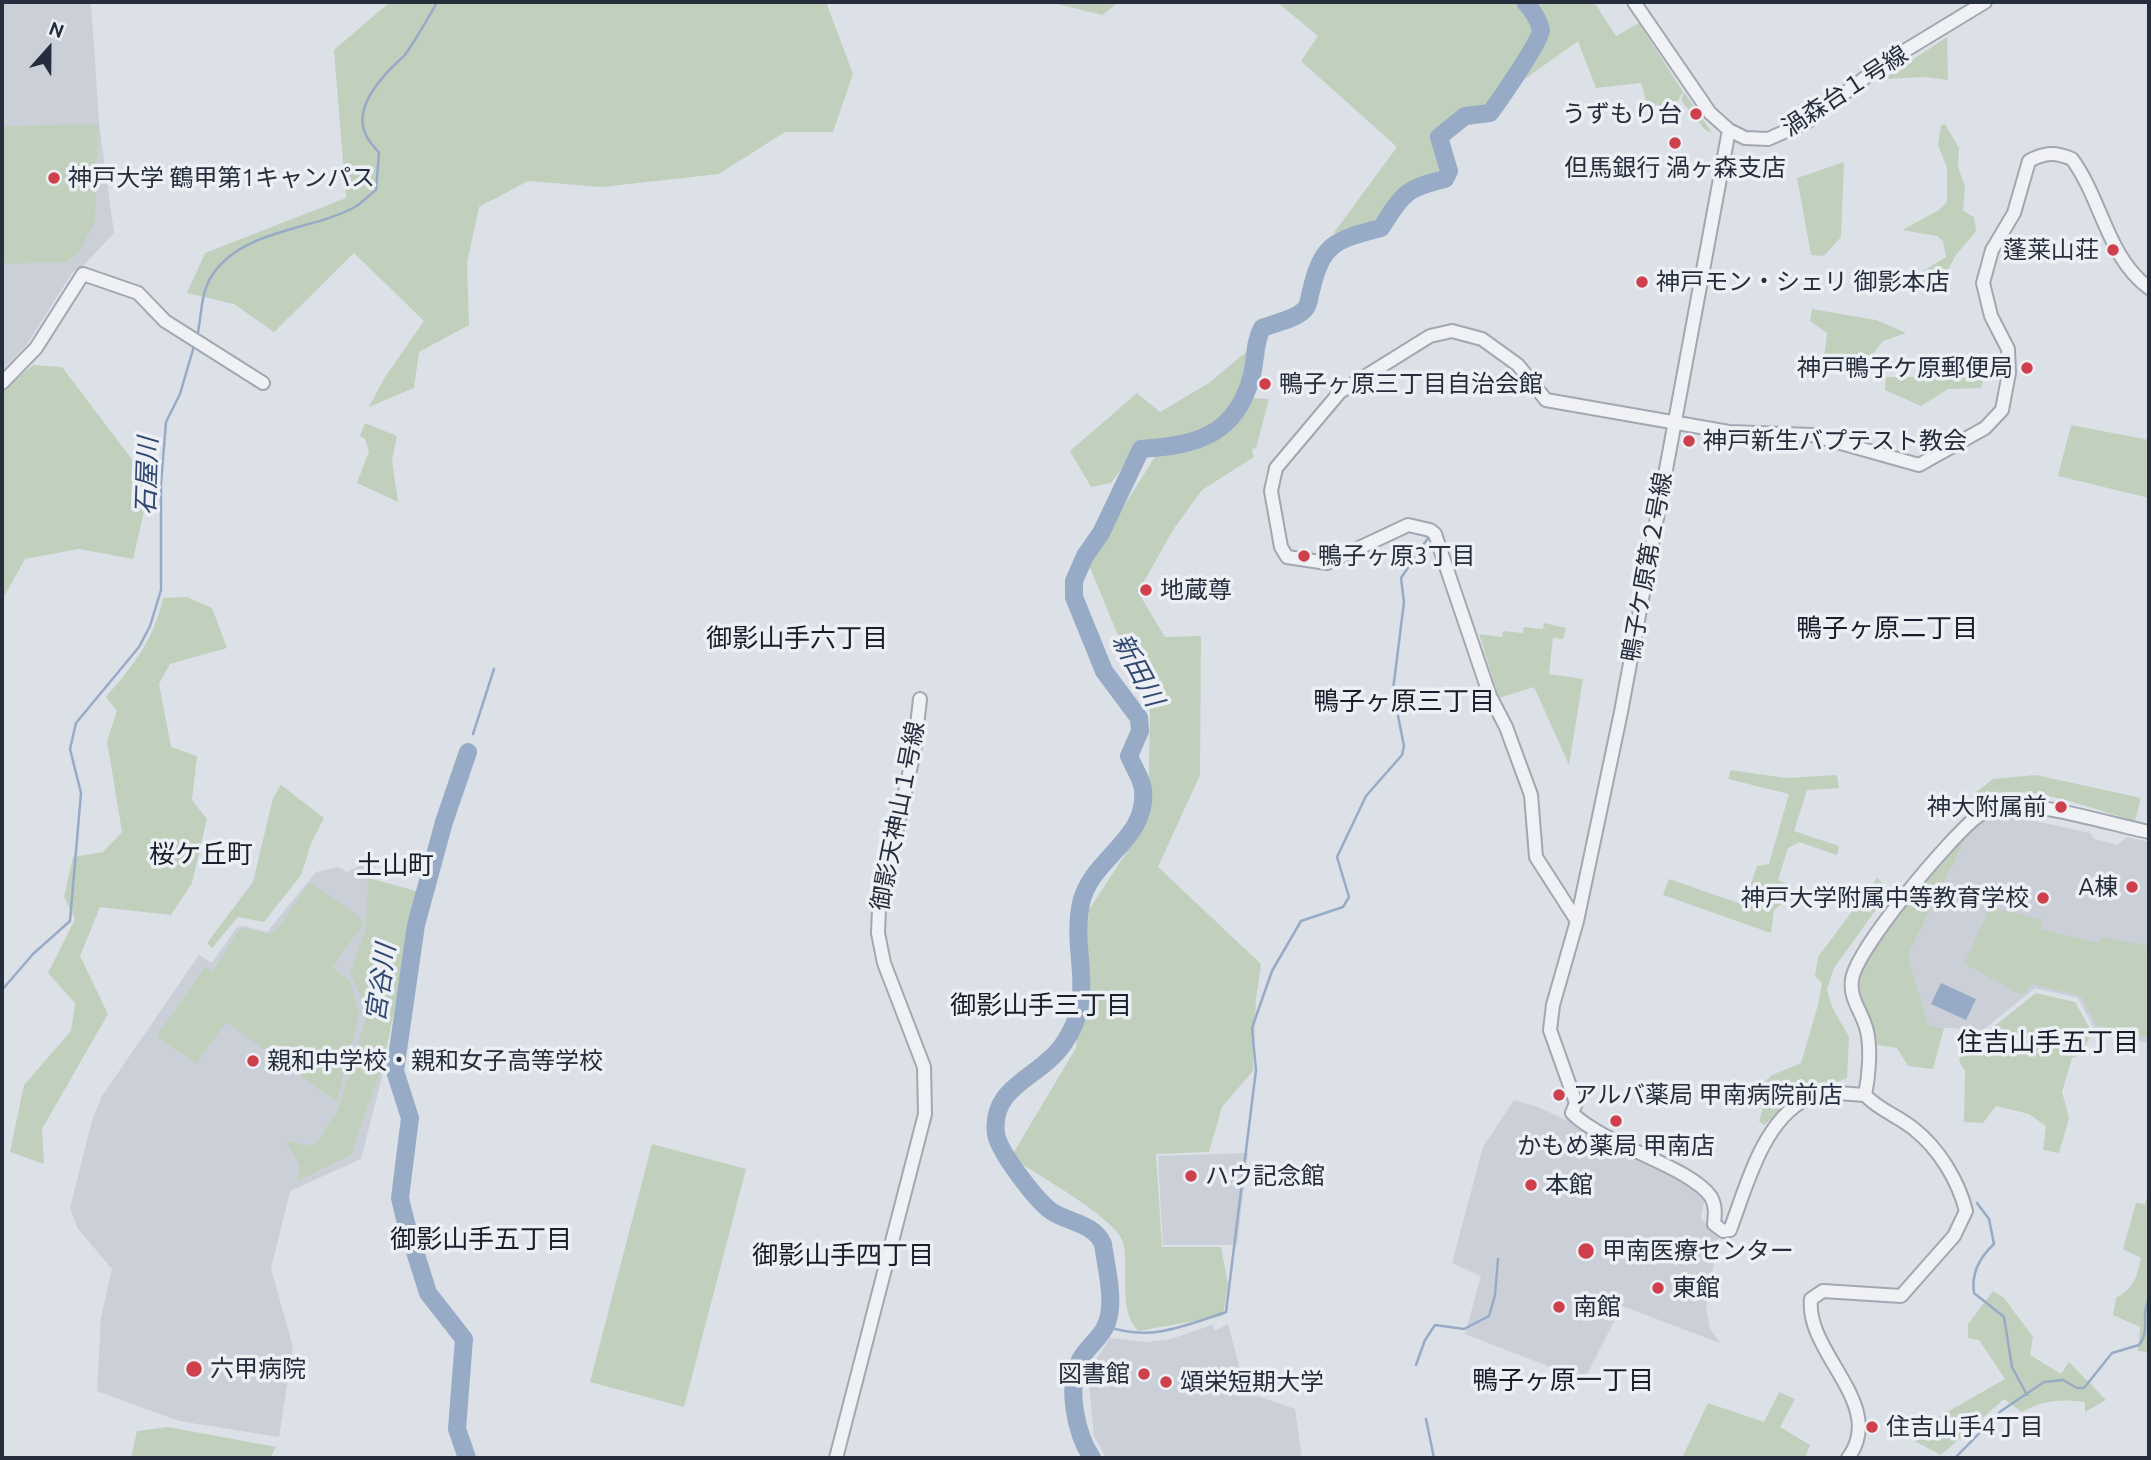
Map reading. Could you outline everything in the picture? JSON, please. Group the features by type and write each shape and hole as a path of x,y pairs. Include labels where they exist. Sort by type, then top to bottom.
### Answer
{"street":[{"path":"1634,2 1710,113 1728,130"},
{"name":"渦森台１号線","path":"1728,130 1745,138 1768,139 1788,133 1883,64 1985,2"},
{"name":"鴨子ケ原第２号線","path":"1728,130 1621,712 1577,920 1553,1005 1550,1030 1576,1103 1572,1113 1586,1127 1690,1181 1710,1197 1715,1208 1714,1224 1723,1231 1730,1230 1769,1135 1787,1114 1806,1099 1829,1093 1865,1095"},
{"path":"1577,920 1536,857 1531,795 1510,736 1490,696 1435,534 1430,530 1408,525 1327,563 1287,557 1281,547 1271,491 1276,468 1340,392 1430,336 1452,331 1482,339 1500,350 1518,365 1546,400 1729,432 1812,435 1919,465 1994,420 2002,410 2010,373 2008,349 1991,316 1983,283 1986,265 2014,213 2029,161 2042,154 2052,154 2075,163 2119,255 2131,272 2149,288"},
{"path":"2,383 36,348 83,274 138,293 158,314 263,383"},
{"name":"御影天神山１号線","path":"836,1458 925,1114 923,1067 884,963 878,933 879,908 914,752 920,699"},
{"path":"1848,1458 1859,1440 1858,1418 1815,1329 1810,1312 1811,1299 1823,1291 1901,1296 1954,1236 1966,1210 1961,1190 1929,1145 1914,1129 1874,1104 1865,1095 1867,1031 1852,994 1852,978 1858,962 1912,888 1979,815 2000,806 2025,806 2149,832"}],"shaded area":[{"name":"神戸大学 鶴甲第1キャンパス","path":"2,2 91,3 99,123 114,233 81,268 72,273 27,344 2,371"},
{"name":"神戸大学附属中等教育学校","path":"2007,815 2090,833 2095,839 2117,845 2127,837 2149,842 2149,1043 2096,1031 2078,998 2035,988 1983,1030 1929,1027 1909,961 1910,951 1969,832 1984,821"},
{"name":"親和中学校・親和女子高等学校","path":"368,862 378,862 367,877 388,885 379,1046 382,1077 361,1159 290,1191 271,1269 293,1347 279,1437 179,1421 97,1391 101,1318 112,1269 78,1229 70,1208 92,1121 102,1096 199,955 212,963 237,927 244,926 267,932 316,872 338,867 347,872"},
{"name":"甲南医療センター","path":"1514,1100 1538,1107 1576,1125 1584,1132 1688,1185 1704,1201 1701,1218 1718,1239 1706,1309 1710,1329 1720,1343 1622,1306 1584,1380 1465,1334 1481,1276 1452,1263 1483,1147"},
{"path":"1248,1153 1237,1245 1163,1245 1158,1156"},
{"name":"頌栄短期大学","path":"1228,1324 1246,1392 1295,1409 1302,1458 1106,1458 1094,1436 1088,1372 1110,1338 1146,1342 1171,1339 1212,1325 1215,1331"}],"green space":[{"path":"390,2 826,2 853,74 833,132 785,132 719,174 602,187 528,181 479,207 467,263 469,325 419,352 414,388 369,407 385,377 424,321 354,253 274,332 234,304 187,293 205,253 346,198 334,50"},
{"path":"1050,2 1119,2 1102,15"},
{"path":"1277,2 1594,2 1616,36 1639,23 1683,92 1674,107 1647,104 1641,83 1596,88 1578,41 1437,142 1443,168 1369,224 1333,234 1397,147 1301,61 1318,36"},
{"path":"1947,37 1948,80 1924,77 1883,79"},
{"path":"1684,92 1712,133 1704,129 1681,100"},
{"path":"98,124 95,222 77,254 67,262 2,264 2,126"},
{"path":"1945,124 1959,148 1958,167 1965,186 1963,211 1974,217 1976,231 1956,255 1943,279 1932,285 1924,284 1918,274 1946,257 1943,241 1937,236 1902,230 1939,210 1947,202 1947,168 1938,145 1941,125"},
{"path":"1844,162 1841,237 1824,256 1811,255 1797,178"},
{"path":"1812,309 1876,320 1906,333 1883,341 1855,373 1823,368 1827,333 1810,321"},
{"path":"1251,348 1265,356 1254,381 1253,398 1269,399 1256,448 1252,449 1254,457 1202,490 1173,530 1138,592 1165,637 1201,636 1200,775 1158,867 1261,964 1256,999 1253,1071 1222,1107 1209,1152 1156,1154 1162,1247 1221,1247 1228,1284 1223,1316 1138,1331 1128,1311 1125,1253 1117,1232 1091,1209 1011,1157 1076,1048 1089,910 1148,819 1150,712 1088,563 1158,452 1139,445 1111,483 1091,487 1070,451 1137,393 1160,412 1209,383"},
{"path":"33,365 62,367 140,470 146,503 133,559 79,549 25,559 2,600 2,391"},
{"path":"1977,366 1983,381 1981,388 1948,389 1921,406 1885,390 1886,377 1934,377"},
{"path":"365,423 397,436 392,460 398,502 357,483 369,451 365,439 360,436"},
{"path":"2071,425 2149,440 2149,498 2058,476"},
{"path":"187,597 212,608 227,648 170,664 159,684 171,747 197,756 192,800 207,819 192,883 171,915 100,907 80,956 108,1014 42,1129 44,1164 10,1152 24,1085 71,1031 75,1003 48,973 75,919 64,897 73,857 103,852 122,832 107,741 117,711 106,697 142,651 163,598"},
{"path":"1544,623 1566,628 1563,639 1553,638 1549,674 1583,679 1569,765 1534,687 1499,698 1479,634 1502,637 1503,631 1523,633 1524,627 1543,629"},
{"path":"1731,770 1786,778 1837,775 1839,788 1807,790 1794,831 1839,846 1837,855 1799,842 1788,848 1778,880 1788,884 1786,900 1774,910 1771,933 1663,895 1669,879 1744,905 1757,866 1769,864 1789,794 1728,779"},
{"path":"2036,775 2141,798 2135,821 2056,798 2014,792 1996,794 1980,800 1976,792 1993,779"},
{"path":"281,785 324,818 311,844 301,875 264,922 238,917 212,948 207,943 253,882 273,798"},
{"path":"1969,832 1910,951 1909,961 1929,1026 1944,1028 1933,1069 1908,1066 1897,1048 1877,1045 1858,984 1872,950 1887,929"},
{"path":"368,878 420,892 384,1059 351,1155 297,1181 300,1166 286,1141 314,1146 339,1108 368,1011 350,974 366,929"},
{"path":"1877,878 1890,890 1834,968 1827,989 1832,1007 1849,1037 1847,1078 1793,1101 1764,1125 1759,1121 1763,1107 1746,1100 1772,1075 1801,1063 1822,983 1815,976 1818,957"},
{"path":"310,882 362,919 363,924 332,968 350,981 359,1014 337,1102 226,1022 197,1063 156,1037 205,967 212,972 239,930 244,928 268,934 277,929"},
{"path":"1990,907 2041,920 2041,929 2099,943 2101,937 2149,946 2149,1038 2097,1026 2081,996 2032,984 2022,995 1964,964"},
{"path":"2036,993 2075,1002 2092,1032 2081,1055 2072,1058 2062,1092 2069,1118 2059,1153 2043,1150 2046,1126 2029,1114 1996,1106 1983,1123 1964,1122 1965,1071 1959,1061 1968,1034 1983,1035"},
{"path":"652,1144 746,1169 684,1407 590,1382"},
{"path":"2149,1189 2149,1352 2138,1351 2140,1327 2113,1315 2116,1298 2131,1286 2138,1271 2141,1258 2123,1249 2136,1203 2145,1204"},
{"path":"1993,1291 2004,1298 2033,1337 2030,1355 2061,1374 2069,1362 2106,1400 2085,1412 2085,1402 2053,1401 2022,1412 2004,1399 1941,1455 1905,1436 2005,1379 1979,1340 1968,1338 1968,1324"},
{"path":"1779,1392 1795,1399 1780,1427 1810,1445 1805,1458 1682,1458 1708,1403 1764,1422"},
{"path":"168,1427 276,1447 270,1458 131,1458 137,1431"}],"water":[{"path":"1941,983 1976,999 1966,1020 1931,1004"}],"waterway":[{"name":"石屋川","path":"197,337 206,288 213,274 226,259 260,239 338,215 355,207 376,190 379,153 367,137 363,113 372,92 387,72 406,54 437,2"},
{"name":"新田川","path":"1092,1458 1077,1424 1073,1397 1080,1360 1104,1330 1109,1316 1109,1285 1103,1244 1087,1227 1058,1215 1044,1205 1011,1163 996,1134 996,1118 1008,1094 1052,1057 1073,1027 1081,992 1081,903 1096,873 1137,822 1142,807 1142,786 1129,756 1140,731 1139,718 1104,671 1074,597 1074,581 1085,556 1101,533 1141,449 1197,440 1225,424 1245,396 1262,328 1294,317 1305,309 1315,275 1326,253 1352,236 1381,228 1400,200 1413,189 1445,179 1449,171 1439,137 1465,116 1490,113 1535,45 1541,30 1539,22 1525,2"},
{"name":"石屋川","path":"2,990 33,954 70,921 81,793 70,749 76,723 139,647 150,626 161,590 161,484 166,422 180,394 194,346"},
{"path":"1106,1326 1137,1333 1152,1332 1181,1327 1226,1312 1256,1070 1252,1028 1272,971 1301,921 1343,907 1349,897 1337,857 1366,796 1402,755 1404,746 1393,690 1404,602 1401,578 1428,538"},
{"name":"宮谷川","path":"473,734 494,669"},
{"name":"宮谷川","path":"467,1458 457,1429 464,1339 428,1293 406,1223 400,1198 410,1118 395,1071 416,925 444,822 468,752"},
{"path":"1977,1203 1989,1219 1994,1244 1978,1266 1974,1293 2004,1317 2012,1367 2027,1395"},
{"path":"1416,1365 1425,1340 1435,1325 1464,1329 1489,1316 1495,1295 1498,1259"},
{"path":"1955,1458 2001,1411 2044,1382 2063,1380 2077,1388 2084,1388 2112,1353 2139,1345 2143,1339 2145,1311 2149,1300"},
{"path":"1426,1419 1434,1458"}],"place":[{"name":"うずもり台","path":"1696,114"},
{"name":"但馬銀行 渦ヶ森支店","path":"1675,143"},
{"name":"神戸大学 鶴甲第1キャンパス","path":"54,178"},
{"name":"蓬莱山荘","path":"2113,250"},
{"name":"神戸モン・シェリ 御影本店","path":"1642,282"},
{"name":"神戸鴨子ケ原郵便局","path":"2027,368"},
{"name":"鴨子ヶ原三丁目自治会館","path":"1265,384"},
{"name":"神戸新生バプテスト教会","path":"1689,441"},
{"name":"鴨子ヶ原3丁目","path":"1304,556"},
{"name":"地蔵尊","path":"1146,590"},
{"name":"神大附属前","path":"2061,807"},
{"name":"A棟","path":"2132,887"},
{"name":"神戸大学附属中等教育学校","path":"2043,898"},
{"name":"親和中学校・親和女子高等学校","path":"253,1061"},
{"name":"アルバ薬局 甲南病院前店","path":"1559,1095"},
{"name":"かもめ薬局 甲南店","path":"1616,1121"},
{"name":"ハウ記念館","path":"1191,1176"},
{"name":"本館","path":"1531,1185"},
{"name":"甲南医療センター","path":"1586,1251"},
{"name":"東館","path":"1658,1288"},
{"name":"南館","path":"1559,1307"},
{"name":"六甲病院","path":"194,1369"},
{"name":"図書館","path":"1144,1374"},
{"name":"頌栄短期大学","path":"1166,1382"},
{"name":"住吉山手4丁目","path":"1872,1427"}],"district":[{"name":"鴨子ヶ原二丁目","path":"1887,628"},
{"name":"御影山手六丁目","path":"797,638"},
{"name":"鴨子ヶ原三丁目","path":"1404,701"},
{"name":"桜ケ丘町","path":"201,854"},
{"name":"土山町","path":"395,865"},
{"name":"御影山手三丁目","path":"1041,1005"},
{"name":"住吉山手五丁目","path":"2048,1042"},
{"name":"御影山手五丁目","path":"481,1239"},
{"name":"御影山手四丁目","path":"843,1255"},
{"name":"鴨子ヶ原一丁目","path":"1563,1380"}]}
